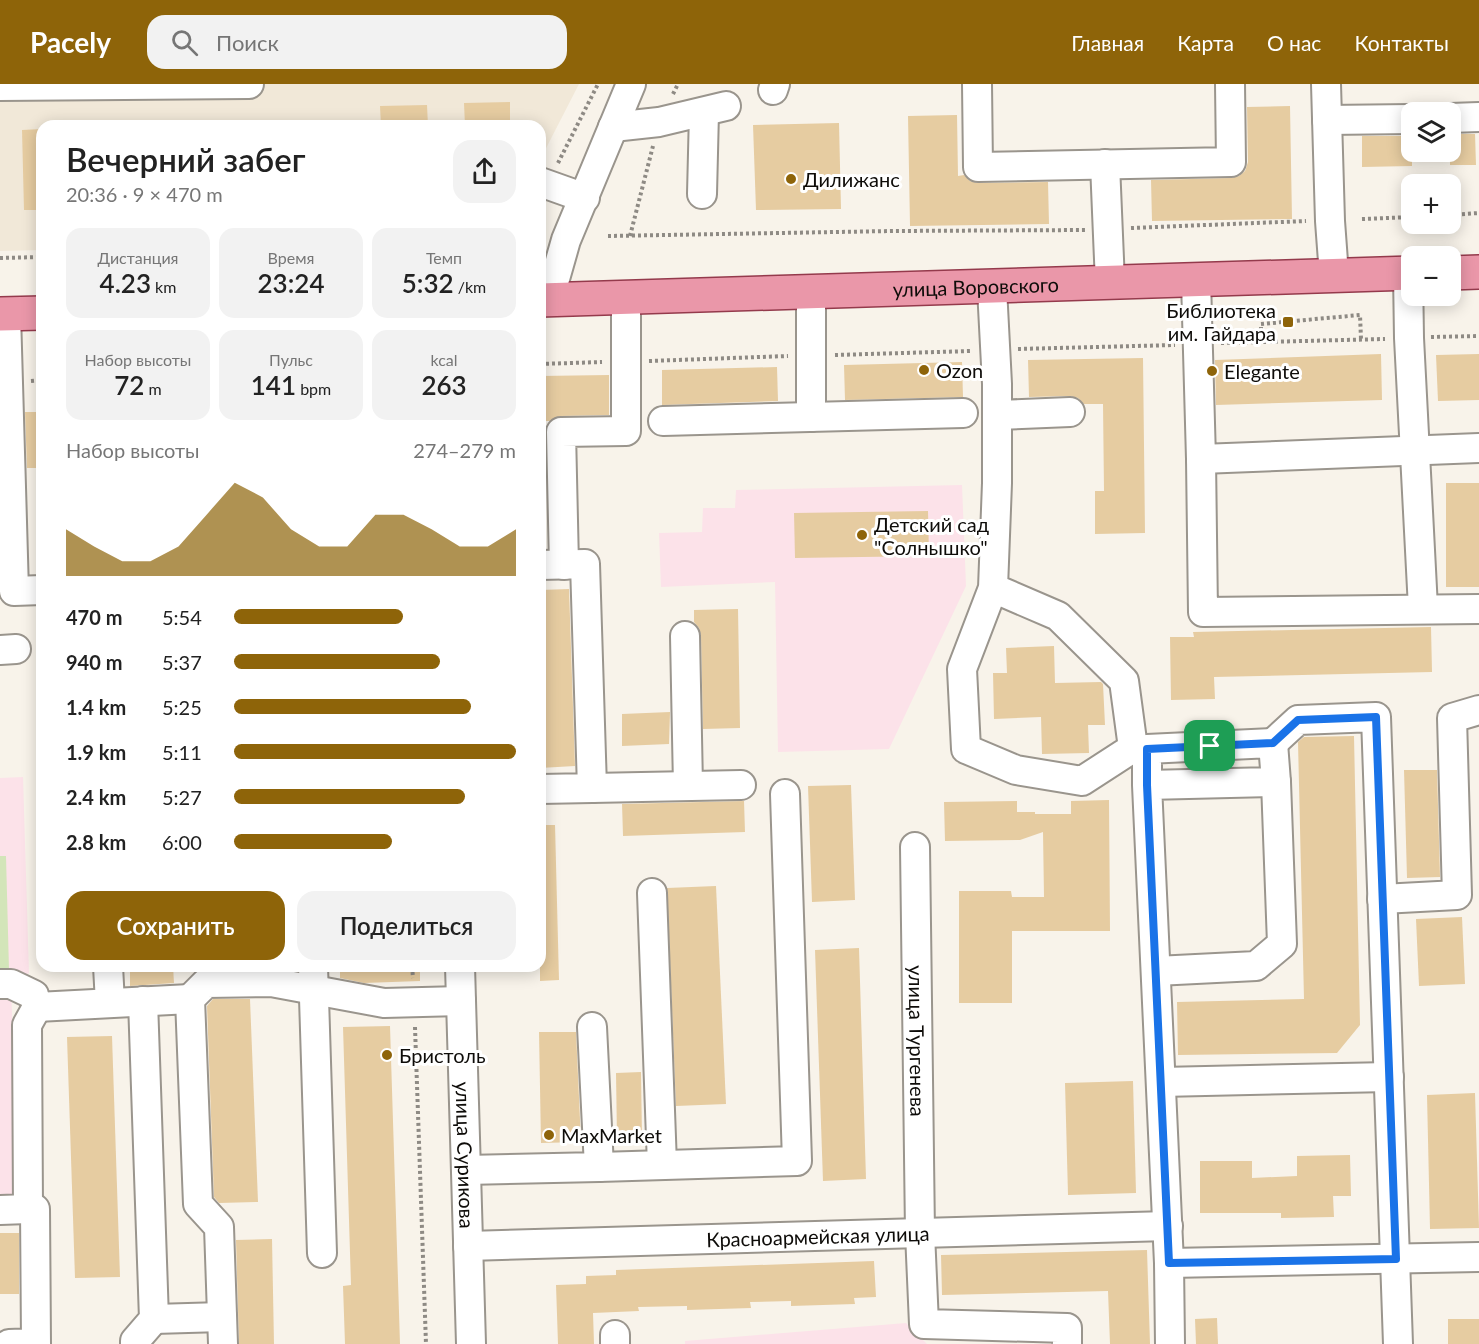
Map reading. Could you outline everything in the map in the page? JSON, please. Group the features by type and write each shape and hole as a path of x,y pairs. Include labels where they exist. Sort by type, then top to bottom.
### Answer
{"main road":[{"path":"1461,273 1479,272"},
{"name":"улица Воровского","path":"546,300 992,288 1401,273"},
{"path":"3,314 36,313"}],"street":[{"path":"0,87 249,84"},
{"path":"546,295 630,84"},
{"path":"977,84 978,167 1231,162 1230,84"},
{"path":"1326,84 1334,275"},
{"path":"613,127 659,122 715,109 702,194"},
{"path":"1461,118 1479,117"},
{"path":"1327,120 1401,119"},
{"path":"1105,165 1110,283"},
{"path":"546,184 585,198"},
{"path":"1196,280 1203,612 1479,609"},
{"path":"992,288 998,415 998,483 993,588 962,669 966,749 1016,770 1082,781 1133,748 1124,681 1058,616 993,588"},
{"path":"810,293 811,417"},
{"path":"592,788 585,564 552,565 561,432 626,430 626,298"},
{"path":"1409,306 1409,338 1423,608"},
{"path":"3,314 5,467 14,591 36,590"},
{"path":"998,415 1070,412"},
{"path":"663,420 963,413"},
{"path":"1201,459 1479,448"},
{"path":"685,636 688,786"},
{"path":"1382,899 1457,894 1452,718 1479,710"},
{"path":"1170,1344 1168,1226 1147,749 1273,743 1298,720 1376,717 1398,1344"},
{"path":"1156,971 1256,966 1282,944 1273,743"},
{"path":"1147,785 1276,782"},
{"path":"546,789 741,785"},
{"path":"466,1170 797,1161 785,794"},
{"name":"улица Тургенева","path":"915,847 920,1233 924,1324 1067,1328 1067,1344"},
{"path":"652,893 662,1165"},
{"path":"108,972 110,1003"},
{"name":"улица Сурикова","path":"460,972 471,1344"},
{"path":"37,1007 190,999 206,983 271,982 313,978 384,1003 461,1001"},
{"path":"313,978 322,1253"},
{"path":"0,984 11,984 34,995 37,1007 27,1025 28,1209"},
{"path":"154,1319 223,1331 219,1227 198,1204 190,999"},
{"path":"135,1344 135,1341 154,1319 143,1001"},
{"path":"592,1027 599,1167"},
{"path":"1161,1082 1389,1077"},
{"path":"0,1210 36,1209 36,1343 9,1344"},
{"name":"Красноармейская улица","path":"468,1246 1168,1226"},
{"path":"1169,1263 1479,1257"}],"path":[{"path":"546,178 598,84"},
{"path":"630,236 659,122 678,84"},
{"path":"1461,214 1479,213"},
{"path":"1362,219 1401,217"},
{"path":"608,236 1107,230 1312,221"},
{"path":"0,258 36,257"},
{"path":"1261,342 1261,324 1360,315 1361,339"},
{"path":"412,972 426,1344"}],"shaded area":[{"path":"0,84 579,84 546,148 546,120 36,120 36,250 0,251"},
{"path":"962,485 966,586 889,749 778,752 775,582 661,587 659,533 702,532 703,508 735,508 736,490"},
{"path":"23,777 29,973 11,984 18,1194 0,1195 0,778"},
{"path":"906,1323 927,1344 685,1344 685,1341"}],"green space":[{"path":"0,856 6,856 9,970 0,970"}],"building":[{"path":"510,102 510,120 465,120 464,103"},
{"path":"427,105 428,120 381,120 380,106"},
{"path":"1290,106 1292,219 1152,221 1151,180 1239,176 1245,171 1248,162 1247,107"},
{"path":"957,115 958,176 964,175 970,181 978,183 1048,182 1049,224 910,226 908,116"},
{"path":"839,123 841,209 756,210 753,125"},
{"path":"36,129 36,210 24,210 22,130"},
{"path":"1461,134 1475,134 1476,165 1450,165 1450,162 1461,162"},
{"path":"1362,136 1401,136 1401,162 1412,162 1412,166 1362,167"},
{"path":"1381,354 1382,400 1216,405 1215,360"},
{"path":"1479,354 1479,400 1438,401 1436,355"},
{"path":"1143,358 1145,533 1095,534 1095,491 1104,491 1103,404 1084,404 1078,398 1070,396 1029,397 1028,360"},
{"path":"962,362 963,397 845,400 844,365"},
{"path":"777,367 778,401 662,405 662,370"},
{"path":"609,375 609,415 561,416 546,421 546,376"},
{"path":"25,412 36,412 36,468 27,468"},
{"path":"1446,483 1479,483 1479,587 1446,587"},
{"name":"Детский сад \"Солнышко\"","path":"928,511 929,556 795,558 794,513"},
{"path":"569,589 575,766 546,768 546,590"},
{"path":"738,609 740,728 703,729 701,636 694,622 694,610"},
{"path":"1431,627 1432,672 1214,677 1215,699 1171,700 1170,637 1194,637 1193,632"},
{"path":"1054,646 1055,683 1101,682 1103,684 1105,725 1088,725 1089,753 1042,754 1041,717 994,719 993,673 1007,673 1006,648"},
{"path":"670,712 669,744 622,746 622,714"},
{"path":"1354,736 1360,1025 1337,1053 1178,1055 1177,1002 1304,999 1298,742 1304,737"},
{"path":"1404,770 1437,770 1440,877 1407,878"},
{"path":"851,785 855,900 812,902 808,786"},
{"path":"1109,800 1110,931 1012,931 1012,1003 959,1003 959,891 1011,891 1012,897 1044,897 1043,832 1020,840 945,841 944,802 1017,801 1017,812 1071,814 1071,801"},
{"path":"744,801 745,832 623,836 622,804"},
{"path":"546,825 555,825 559,980 540,981 540,972 546,972"},
{"path":"716,886 726,1104 676,1106 667,888"},
{"path":"1462,917 1465,984 1419,986 1416,919"},
{"path":"859,948 866,1179 823,1181 815,950"},
{"path":"130,972 173,972 174,983 130,986"},
{"path":"340,972 420,972 420,981 364,983 340,978"},
{"path":"213,999 250,999 258,1202 219,1203 214,1197 207,1006"},
{"path":"390,1026 400,1344 345,1344 343,1286 351,1285 343,1027"},
{"path":"539,1032 576,1032 581,1142 541,1143"},
{"path":"112,1036 120,1277 75,1278 67,1037"},
{"path":"641,1072 642,1139 617,1139 616,1073"},
{"path":"1133,1081 1136,1193 1068,1195 1065,1083"},
{"path":"1475,1093 1479,1228 1430,1229 1427,1095"},
{"path":"1350,1155 1351,1196 1333,1196 1334,1217 1281,1218 1281,1213 1200,1213 1200,1161 1252,1161 1252,1178 1297,1176 1297,1156"},
{"path":"0,1233 19,1233 19,1294 0,1294"},
{"path":"272,1239 274,1344 239,1344 236,1240"},
{"path":"1147,1250 1150,1344 1110,1344 1108,1291 942,1295 941,1255"},
{"path":"874,1261 876,1297 854,1298 855,1304 791,1306 791,1301 750,1302 751,1308 687,1310 687,1306 638,1307 639,1311 593,1313 594,1344 558,1344 556,1285 586,1284 586,1276 616,1275 616,1270"},
{"path":"1217,1318 1218,1344 1196,1344 1195,1319"},
{"path":"1448,1319 1479,1319 1479,1344 1448,1344"}],"place":[{"name":"Дилижанс","path":"791,179"},
{"name":"Библиотека им. Гайдара","path":"1288,322"},
{"name":"Ozon","path":"924,370"},
{"name":"Elegante","path":"1212,371"},
{"name":"Детский сад \"Солнышко\"","path":"862,535"},
{"name":"Бристоль","path":"387,1055"},
{"name":"MaxMarket","path":"549,1135"}],"route":[{"path":"1376,717 1396,1259 1169,1263 1147,749 1210,746 1273,743 1298,720 1376,717"}]}
